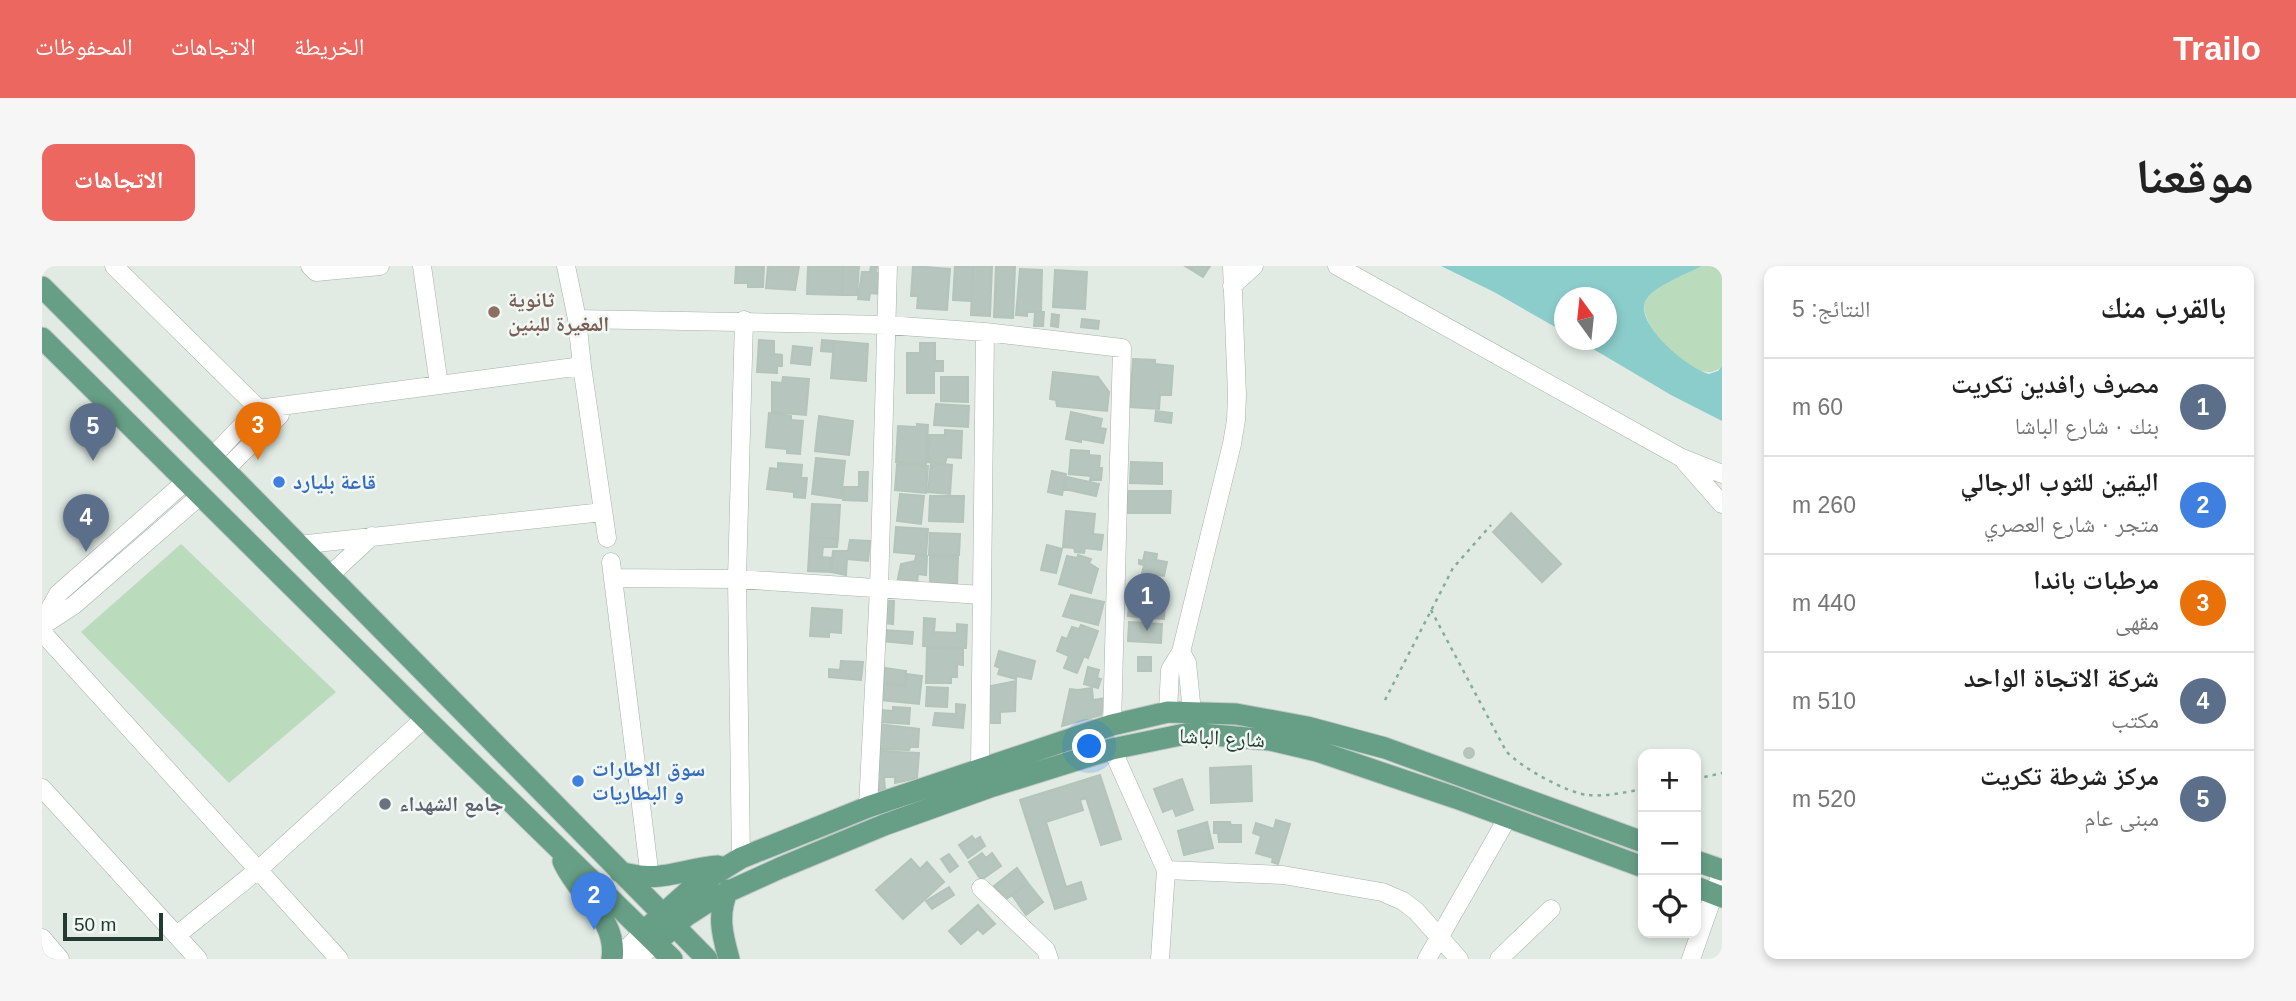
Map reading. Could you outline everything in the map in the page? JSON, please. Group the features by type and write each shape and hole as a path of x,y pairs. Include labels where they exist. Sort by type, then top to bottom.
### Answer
{"main road":[{"path":"42,287 330,575 707,959"},
{"path":"42,338 672,959"},
{"path":"667,921 692,888 734,862 868,807 1112,725 1168,712 1264,719 1343,736 1385,748 1638,840"},
{"name":"شارع الباشا","path":"650,937 667,921 728,890 831,846 936,806 1112,749 1191,733 1270,740 1348,761 1638,865"},
{"path":"559,849 575,885 605,920 614,959"},
{"path":"620,872 650,878 734,862"},
{"path":"1701,863 1722,871"},
{"path":"728,890 721,909 721,919 729,959"}],"street":[{"path":"114,266 272,422"},
{"path":"310,266 316,272 380,266"},
{"path":"422,266 439,385"},
{"path":"566,266 578,318 582,366 607,538"},
{"path":"868,807 879,589 888,266"},
{"path":"1168,712 1170,670 1181,652 1234,432 1237,395 1232,266"},
{"path":"1232,286 1254,266"},
{"path":"1337,266 1680,457 1722,474"},
{"path":"578,318 887,325 985,332 1122,348 1112,725"},
{"path":"734,862 737,579 744,320"},
{"path":"980,769 985,332"},
{"path":"219,463 258,409 582,366"},
{"path":"219,463 290,405"},
{"path":"1680,457 1722,505"},
{"path":"42,624 58,594 193,488"},
{"path":"299,545 603,512"},
{"path":"330,575 372,536"},
{"path":"650,878 612,570 982,595"},
{"path":"42,632 340,959"},
{"path":"1181,652 1188,663 1192,712"},
{"path":"177,935 259,869 425,718"},
{"path":"1112,749 1166,870 1160,959"},
{"path":"42,788 198,959"},
{"path":"1427,959 1508,817"},
{"path":"1166,870 1283,875 1382,892 1403,901 1416,911 1459,959"},
{"path":"1691,959 1711,892 1722,871"},
{"path":"981,888 1046,950 1049,959"},
{"path":"1499,959 1552,909"},
{"path":"614,959 650,937"},
{"path":"637,959 650,937"},
{"path":"42,938 60,959"}],"path":[{"path":"1385,700 1453,568 1491,526"},
{"path":"1432,610 1506,751 1518,763 1587,795 1638,790"},
{"path":"1701,778 1722,773"}],"green space":[{"path":"1702,266 1722,266 1722,366 1711,372 1698,370 1684,363 1670,351 1649,323 1645,310 1646,300 1656,290"},
{"path":"181,544 336,692 229,783 81,632"}],"water":[{"path":"1441,266 1702,266 1656,290 1646,300 1644,310 1647,321 1655,332 1688,364 1709,374 1718,371 1722,366 1722,421 1671,395 1595,350 1617,350 1617,287 1554,287 1554,326"}],"building":[{"path":"736,266 764,266 763,287 748,287 748,283 735,283"},
{"path":"768,266 799,266 795,290 766,288"},
{"path":"808,266 843,266 842,295 807,294"},
{"path":"843,266 859,266 857,295 842,295"},
{"path":"871,266 877,266 876,273 881,274 879,294 870,293 869,300 858,299 862,272 870,272"},
{"path":"913,266 950,269 947,310 917,308 918,296 911,296"},
{"path":"955,266 973,267 971,301 953,300"},
{"path":"973,266 992,266 990,316 971,315"},
{"path":"996,266 1015,266 1013,318 994,317"},
{"path":"1185,266 1210,266 1203,277"},
{"path":"1020,269 1042,270 1041,312 1027,312 1027,316 1016,315"},
{"path":"1055,270 1087,272 1085,309 1053,307"},
{"path":"1035,312 1044,312 1043,326 1034,326"},
{"path":"1052,314 1059,315 1058,327 1051,326"},
{"path":"1082,319 1099,321 1098,329 1081,327"},
{"path":"759,340 774,341 774,354 782,355 782,366 777,366 777,373 757,372"},
{"path":"822,340 834,341 833,352 821,351"},
{"path":"834,341 868,344 866,381 831,378"},
{"path":"920,343 935,343 935,361 943,361 943,371 934,371 934,393 907,393 907,353 920,353"},
{"path":"793,346 812,348 810,365 791,363"},
{"path":"1133,359 1155,360 1155,364 1173,366 1171,395 1160,395 1159,409 1130,407"},
{"path":"1053,372 1098,377 1109,392 1107,411 1057,406 1056,400 1050,399"},
{"path":"783,377 809,379 806,415 772,412 772,382 782,383"},
{"path":"941,377 968,377 968,402 941,401"},
{"path":"936,404 969,406 968,427 934,425"},
{"path":"1156,411 1172,413 1171,423 1155,421"},
{"path":"1071,412 1102,419 1100,428 1106,429 1103,443 1066,439"},
{"path":"769,413 791,416 791,420 803,421 800,454 787,453 787,449 766,447"},
{"path":"819,416 853,421 849,455 815,451"},
{"path":"917,424 928,425 926,464 896,462 898,426 917,427"},
{"path":"945,430 962,431 961,458 947,457 945,463 928,462 929,435 945,435"},
{"path":"1071,450 1089,451 1089,455 1100,456 1101,480 1069,474"},
{"path":"816,458 845,461 841,498 812,494"},
{"path":"1131,462 1162,463 1162,484 1130,483"},
{"path":"778,463 802,465 801,478 807,478 805,498 794,497 794,492 767,489 770,468 778,469"},
{"path":"931,463 952,465 950,494 928,492"},
{"path":"897,464 928,466 926,493 895,490"},
{"path":"1052,471 1066,474 1062,495 1048,492"},
{"path":"859,472 868,472 867,501 843,500 844,487 859,487"},
{"path":"1067,477 1099,484 1096,496 1064,489"},
{"path":"1127,491 1171,491 1170,513 1126,513"},
{"path":"900,494 924,496 921,524 897,521"},
{"path":"930,496 964,496 963,522 929,521"},
{"path":"812,504 840,505 838,539 810,537"},
{"path":"1066,511 1095,514 1093,534 1103,535 1101,550 1085,548 1084,553 1063,547"},
{"path":"1511,513 1561,564 1542,582 1493,532"},
{"path":"896,527 928,529 926,555 894,552"},
{"path":"930,533 960,534 959,555 929,555"},
{"path":"810,537 838,539 837,547 823,547 822,557 832,558 831,572 808,571"},
{"path":"850,540 870,541 868,561 847,559 846,575 831,572 833,551 848,551"},
{"path":"1047,545 1062,549 1056,573 1041,570"},
{"path":"1145,552 1157,554 1156,560 1167,562 1164,576 1142,573 1144,565 1139,564 1139,560 1143,561"},
{"path":"1078,555 1091,559 1089,563 1098,569 1091,593 1059,584 1067,556 1077,558"},
{"path":"916,556 927,556 926,575 918,574 917,584 897,583 901,564 915,561"},
{"path":"930,557 958,557 957,585 930,585"},
{"path":"1131,586 1166,588 1164,619 1128,616"},
{"path":"1071,595 1104,602 1098,625 1063,616"},
{"path":"886,601 894,601 893,624 885,623"},
{"path":"812,608 842,610 841,633 829,632 829,637 810,636"},
{"path":"924,618 935,619 934,632 957,633 957,624 967,625 966,648 923,646"},
{"path":"1129,622 1162,624 1161,643 1128,641"},
{"path":"1081,625 1098,631 1088,658 1084,656 1077,673 1064,668 1069,656 1057,651 1062,637 1067,639 1072,627 1079,629"},
{"path":"883,630 913,632 912,644 882,641"},
{"path":"927,648 963,649 963,665 957,664 957,677 951,677 951,683 926,683"},
{"path":"999,651 1035,661 1031,679 1017,676 1016,679 998,674 1000,668 995,666"},
{"path":"1138,657 1151,657 1151,671 1138,671"},
{"path":"841,661 863,662 861,680 829,677 829,669 840,670"},
{"path":"1088,667 1099,670 1097,678 1101,679 1098,688 1084,684"},
{"path":"885,668 906,671 904,685 883,682"},
{"path":"907,674 922,676 919,704 881,700 883,684 906,686"},
{"path":"1016,681 1015,711 1000,712 1000,723 987,723 986,687"},
{"path":"927,687 948,688 947,707 926,706"},
{"path":"1092,688 1093,700 1106,698 1101,715 1062,726 1070,689"},
{"path":"956,704 965,705 963,728 933,725 935,713 956,714"},
{"path":"893,707 910,708 909,724 880,722 881,710 893,711"},
{"path":"877,724 919,729 918,747 910,747 909,750 875,749"},
{"path":"1469,748 1473,749 1473,757 1469,758 1465,757 1464,753 1465,749"},
{"path":"876,751 919,753 917,778 895,783 895,777 884,777 885,789 876,791"},
{"path":"1251,766 1252,801 1211,803 1210,768"},
{"path":"1100,775 1121,839 1101,845 1086,798 1080,800 1083,810 1046,822 1066,887 1081,882 1086,899 1055,909 1020,800"},
{"path":"1182,779 1193,810 1176,816 1173,808 1163,812 1154,789"},
{"path":"1276,820 1290,824 1278,864 1272,862 1273,858 1256,853 1261,836 1253,833 1256,823 1274,829"},
{"path":"1207,822 1213,848 1184,855 1178,831"},
{"path":"1214,822 1241,825 1241,842 1219,842 1218,833 1214,833"},
{"path":"972,836 975,840 980,837 985,846 968,858 959,845"},
{"path":"982,853 986,858 992,853 1001,866 981,880 969,862"},
{"path":"949,854 958,866 950,872 941,859"},
{"path":"911,859 920,869 927,862 944,882 903,919 876,890"},
{"path":"1017,868 1028,883 1005,900 994,886"},
{"path":"1028,883 1043,902 1026,915 1012,895"},
{"path":"949,887 954,895 932,909 926,901"},
{"path":"978,905 995,924 983,934 978,929 961,944 949,931"}],"place":[{"name":"ثانوية المغيرة للبنين","path":"494,312"},
{"name":"مرطبات باندا","path":"258,460"},
{"name":"مركز شرطة تكريت","path":"93,461"},
{"name":"قاعة بليارد","path":"279,482"},
{"name":"شركة الاتجاة الواحد","path":"86,552"},
{"name":"مصرف رافدين تكريت","path":"1147,631"},
{"name":"سوق الاطارات و البطاريات","path":"578,781"},
{"name":"جامع الشهداء","path":"385,804"},
{"name":"اليقين للثوب الرجالي","path":"594,930"}]}
